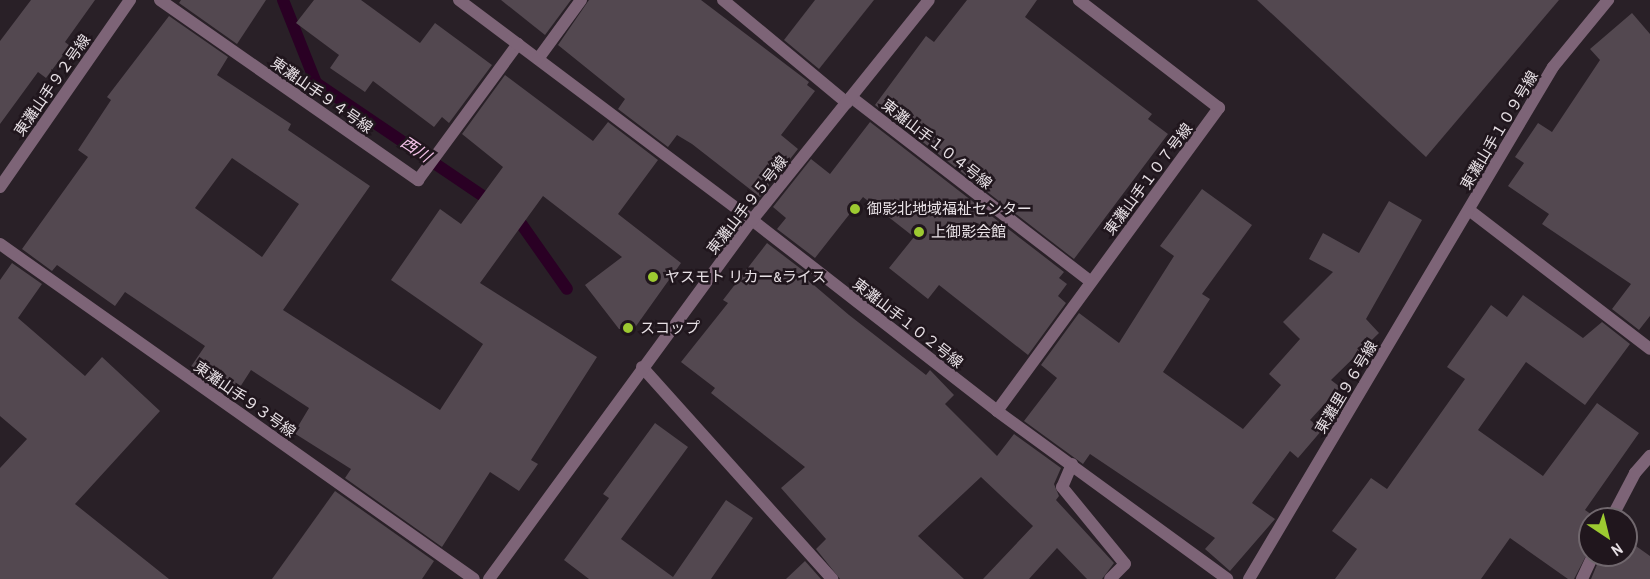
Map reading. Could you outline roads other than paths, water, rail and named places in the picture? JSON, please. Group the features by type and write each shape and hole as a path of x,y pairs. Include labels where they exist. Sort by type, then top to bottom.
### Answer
{"street":[{"name":"東灘山手９２号線","path":"0,187 130,0"},
{"name":"東灘山手９４号線","path":"160,0 418,180 518,44"},
{"name":"東灘山手１０２号線","path":"459,0 752,220 997,411 1227,579"},
{"path":"538,59 581,0"},
{"name":"東灘山手１０４号線","path":"723,0 849,100 1090,281"},
{"name":"東灘山手９５号線","path":"489,579 642,366 752,220 929,0"},
{"name":"東灘山手１０７号線","path":"997,411 1090,281 1219,108 1079,0"},
{"name":"東灘山手１０９号線","path":"1608,0 1553,67 1469,210 1650,349"},
{"name":"東灘里９６号線","path":"1249,579 1469,210"},
{"name":"東灘山手９３号線","path":"0,244 474,579"},
{"path":"642,366 832,579"},
{"path":"1617,507 1635,473 1650,456"},
{"path":"1072,464 1062,487 1125,564 1110,579"}],"waterway":[{"name":"西川","path":"283,0 316,83 495,204"},
{"name":"西川","path":"509,215 522,225 567,289"}],"place":[{"name":"御影北地域福祉センター","path":"855,209"},
{"name":"上御影会館","path":"919,232"},
{"name":"ヤスモト リカー&ライス","path":"653,277"},
{"name":"スコップ","path":"628,328"}]}
